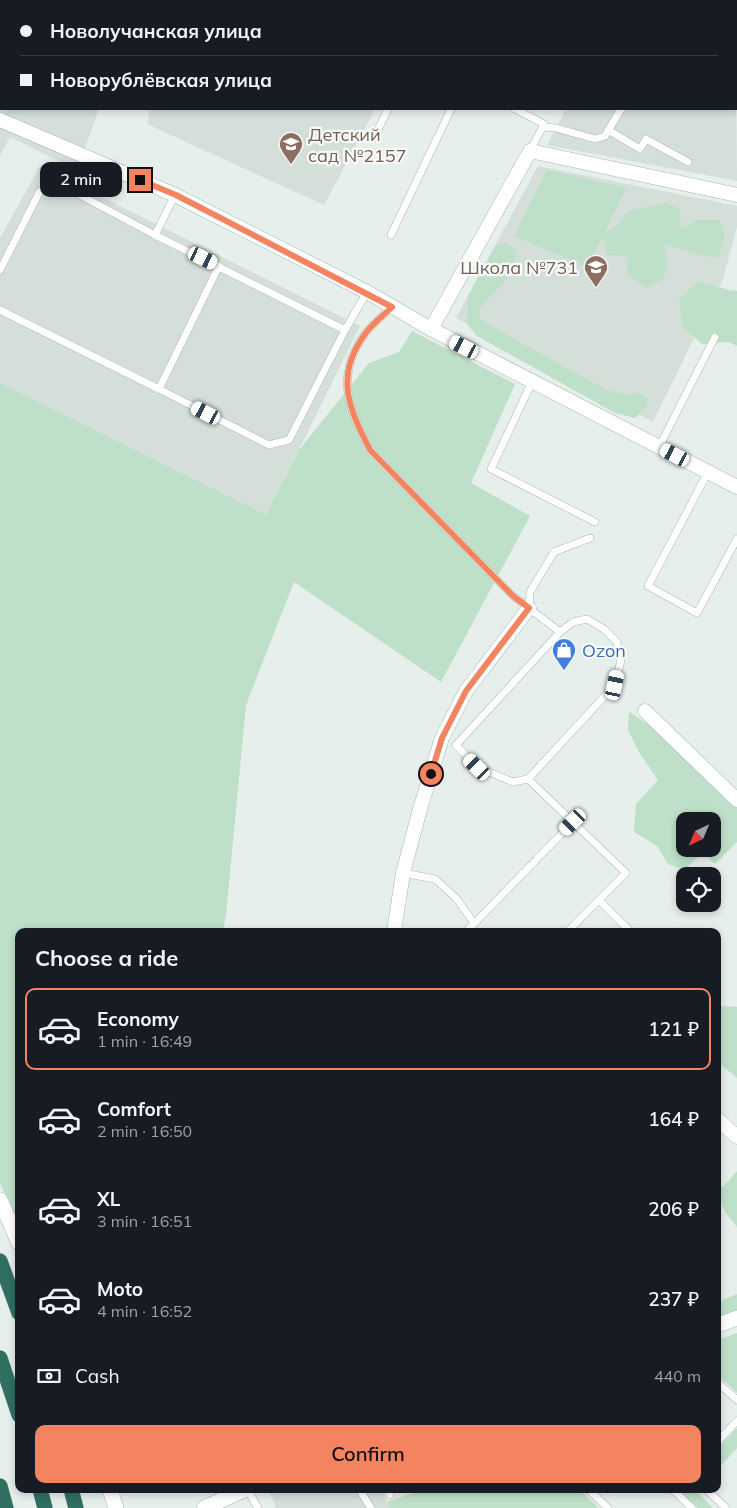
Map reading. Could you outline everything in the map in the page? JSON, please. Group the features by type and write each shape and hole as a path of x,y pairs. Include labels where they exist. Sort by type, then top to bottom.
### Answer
{"highway":[{"path":"0,1261 15,1302"},
{"path":"0,1358 15,1403"},
{"path":"0,1486 6,1508"},
{"path":"41,1493 45,1508"},
{"path":"72,1493 76,1508"}],"street":[{"path":"0,120 176,195 366,292 430,330 737,487"},
{"path":"430,330 530,151 737,195"},
{"path":"394,928 403,874 420,809 442,738 466,691 529,608"},
{"path":"644,711 737,800"},
{"path":"721,1123 737,1137"},
{"path":"0,1200 15,1235"},
{"path":"721,1324 737,1318"},
{"path":"111,1493 116,1508"},
{"path":"204,1508 238,1493"}],"lane":[{"path":"374,138 388,110"},
{"path":"391,235 451,110"},
{"path":"517,110 544,124 530,151"},
{"path":"543,127 556,128 595,139 605,136 620,110"},
{"path":"608,130 640,148 646,139 688,162"},
{"path":"0,270 40,191 61,185 155,236 345,330"},
{"path":"155,236 176,195"},
{"path":"159,389 219,266"},
{"path":"0,310 269,445 289,440 366,292"},
{"path":"392,307 365,333 354,352 347,374 348,397 357,424 370,450 513,596 560,632"},
{"path":"659,447 716,336"},
{"path":"532,382 491,468 595,522"},
{"path":"708,472 648,586 697,613 737,539"},
{"path":"529,608 530,592 554,552 590,538"},
{"path":"442,738 456,745 477,767 513,782 528,778 615,685 621,660 617,642 604,629 588,619 573,622 560,632 456,745"},
{"path":"528,778 626,873 571,928"},
{"path":"470,928 573,822"},
{"path":"403,874 435,879 456,898 474,923"},
{"path":"599,900 627,928"},
{"path":"721,1386 737,1400"},
{"path":"721,1438 737,1421"},
{"path":"249,1493 258,1508"},
{"path":"362,1493 371,1508"},
{"path":"592,1493 608,1508"},
{"path":"676,1493 692,1508"},
{"path":"710,1493 726,1508"}],"shaded area":[{"path":"0,110 99,110 77,170 10,137 0,156"},
{"name":"Детский сад №2157","path":"150,110 374,110 324,205 147,124"},
{"path":"565,110 736,110 737,181 547,145"},
{"path":"40,166 360,326 266,516 0,383 0,238"},
{"name":"Школа №731","path":"538,166 737,206 737,227 723,279 653,422 456,318"},
{"path":"270,1493 383,1493 390,1508 276,1508"}],"green space":[{"path":"547,170 627,188 604,234 619,224 628,211 666,203 680,209 681,229 697,220 720,220 725,235 719,258 704,256 665,244 667,265 664,278 647,288 627,274 628,257 607,255 603,236 587,267 514,236"},
{"path":"506,243 517,251 512,273 480,308 480,319 607,390 627,395 639,393 648,399 645,409 635,418 615,413 477,336 467,324 468,296 495,246"},
{"path":"697,281 737,291 737,346 729,342 702,344 683,327 679,300"},
{"path":"412,331 515,384 471,483 530,516 441,682 294,582 246,705 224,928 15,928 15,1218 0,1183 0,383 266,515 299,450 369,363 399,352"},
{"path":"629,712 657,730 737,808 737,842 721,858 721,812 676,812 676,858 697,858 687,867 676,867 668,864 657,846 634,832 636,804 658,780 640,754 628,730"},
{"path":"708,858 721,858 715,864"},
{"path":"721,1006 737,1007 737,1078 721,1065"},
{"path":"737,1171 737,1227 721,1201 721,1185 723,1187"},
{"path":"737,1294 737,1311 721,1317 721,1301"},
{"path":"737,1333 737,1393 721,1378 721,1339"},
{"path":"737,1428 737,1448 721,1466 721,1445"},
{"path":"413,1493 583,1493 599,1508 390,1508 387,1502"},
{"path":"682,1493 698,1493 713,1508 698,1508"}],"place":[{"name":"Детский сад №2157","path":"291,165"},
{"name":"Школа №731","path":"596,288"},
{"name":"Ozon","path":"564,671"}],"route":[{"path":"140,180 176,195 392,307 365,333 354,352 347,374 348,397 357,424 370,450 513,596 529,608 466,691 442,738 431,774"}]}
